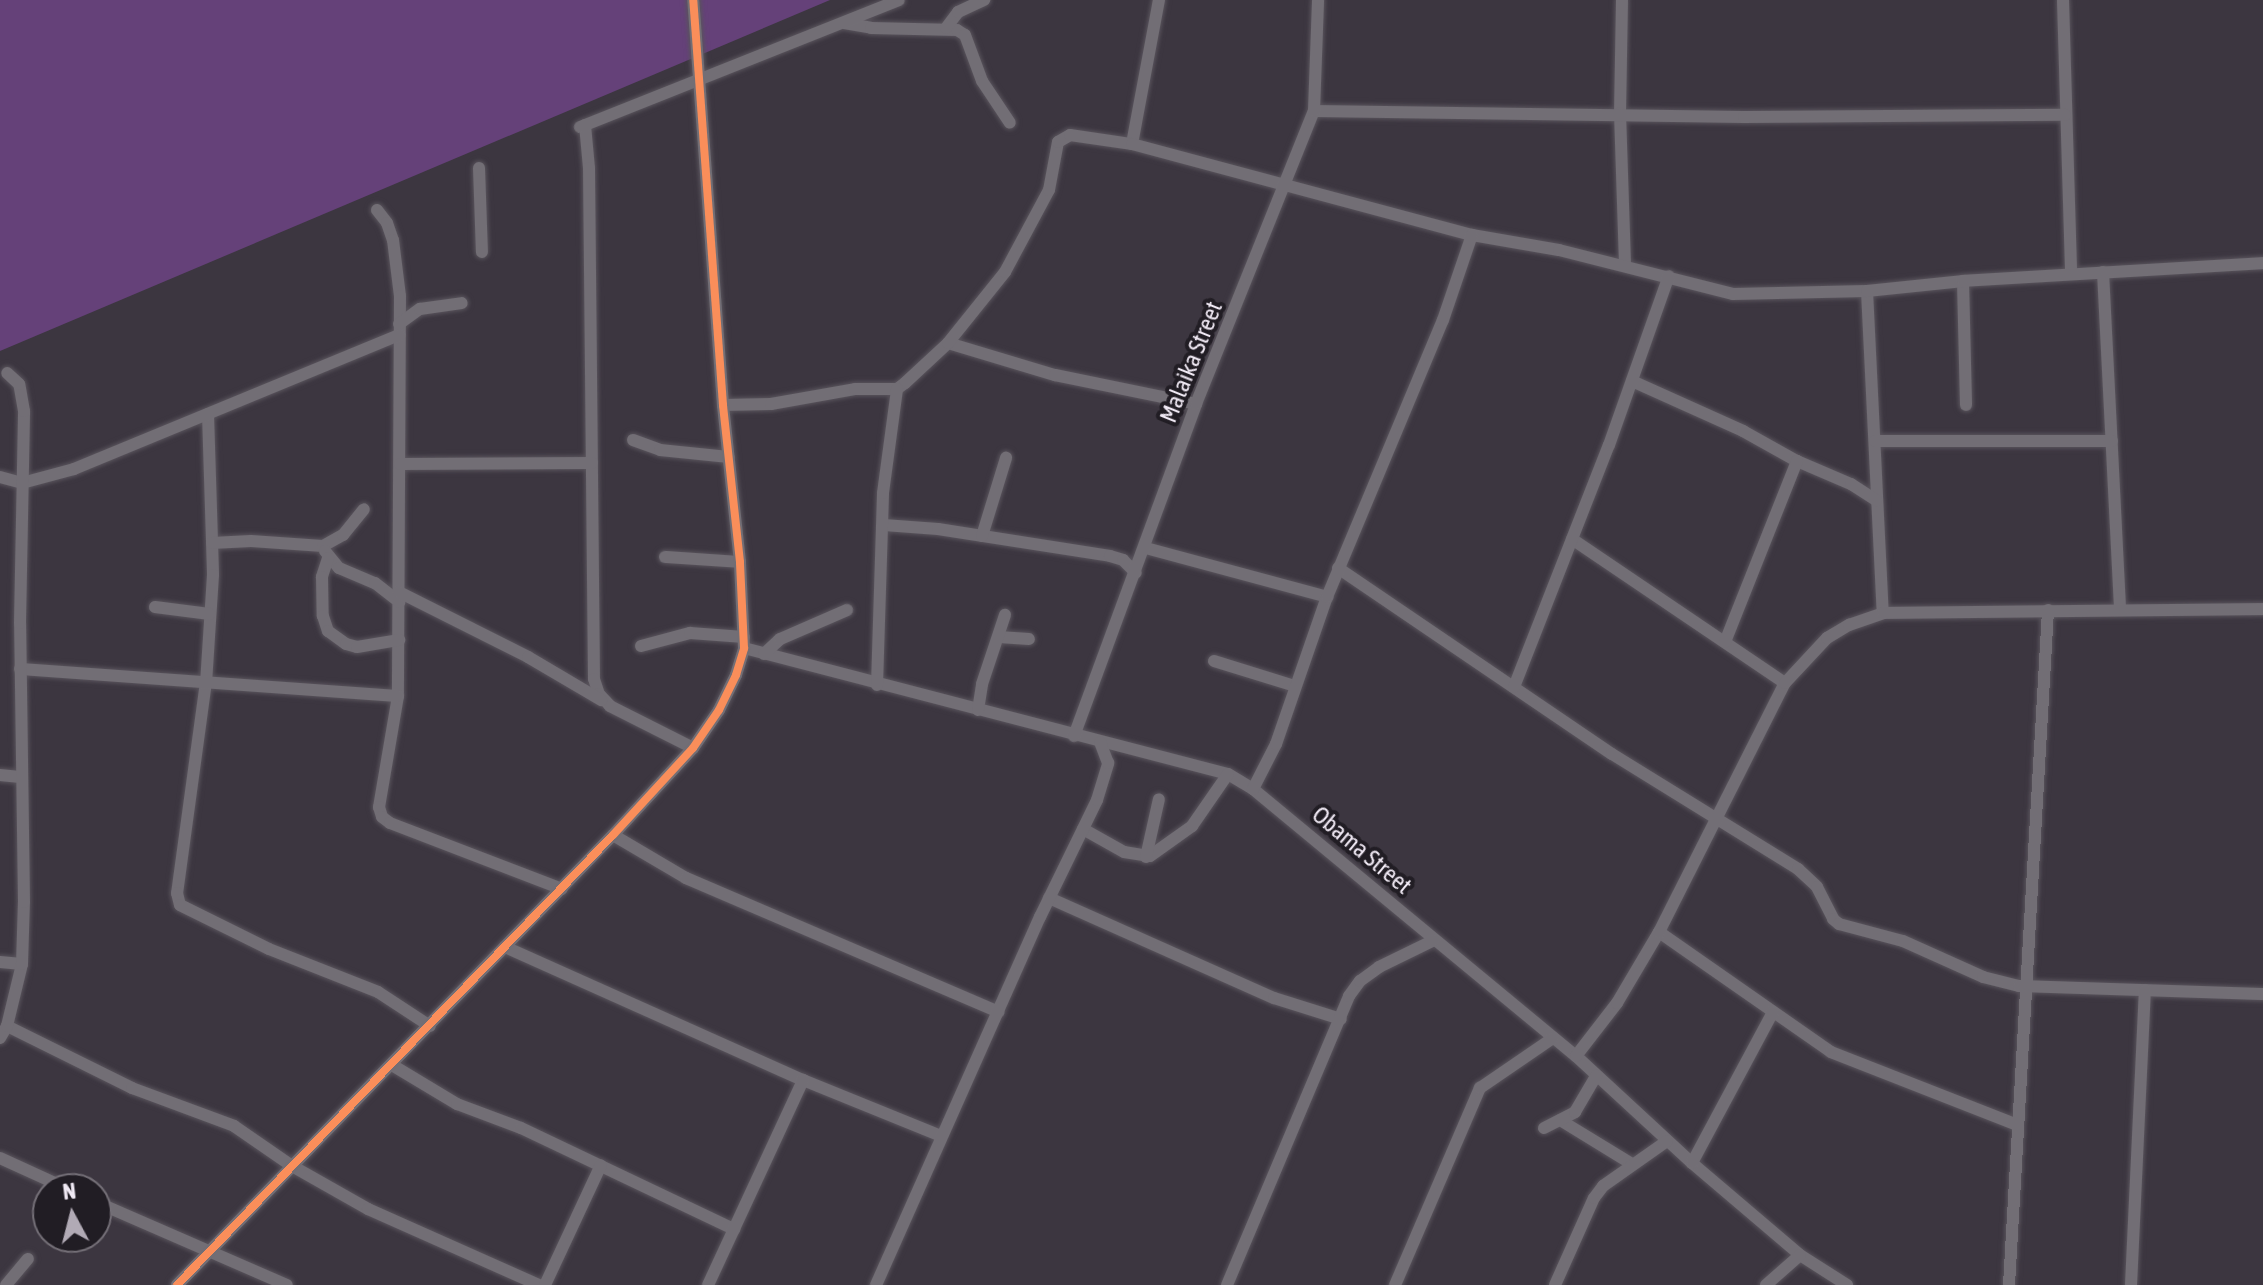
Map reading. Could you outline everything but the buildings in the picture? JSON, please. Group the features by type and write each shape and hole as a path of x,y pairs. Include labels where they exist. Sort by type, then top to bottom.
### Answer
{"street":[{"path":"177,1285 613,835 693,748 719,710 744,642 693,0"},
{"path":"604,701 594,679 589,168 583,126 899,0"},
{"path":"946,28 958,12 984,0"},
{"path":"1132,144 1159,0"},
{"name":"Malaika Street","path":"1074,736 1145,552 1196,404 1259,246 1287,185 1314,111 1318,0"},
{"path":"1622,0 1620,113 1625,265"},
{"path":"2063,0 2071,273"},
{"path":"844,23 871,28 946,28 965,35 982,81 1010,123"},
{"path":"1314,111 2065,115"},
{"path":"877,685 884,483 897,389 948,343 1005,272 1032,225 1054,173 1058,142 1070,135 1132,144 1472,235 1625,265 1733,294 1867,291 2071,273 2263,263"},
{"path":"479,168 482,252"},
{"path":"377,210 387,223 396,255 400,464 398,696 379,807 382,817 562,889"},
{"path":"1253,789 1276,744 1338,568 1443,320 1472,235"},
{"path":"2103,272 2120,608"},
{"path":"1514,687 1632,381 1669,276"},
{"path":"1963,281 1966,405"},
{"path":"1867,291 1883,613"},
{"path":"0,477 22,483 74,469 208,414 399,329 413,311 462,303"},
{"path":"948,343 1055,375 1196,404"},
{"path":"0,1038 7,1026 22,964 24,867 20,777 23,399 19,384 7,373"},
{"path":"1632,381 1743,431 1797,461 1851,484 1876,500"},
{"path":"723,405 771,404 855,389 897,389"},
{"path":"208,414 212,543 210,614 206,682 177,893 180,905 269,949 378,992 430,1026"},
{"path":"633,440 660,450 729,457"},
{"path":"1875,441 2112,441"},
{"path":"982,536 1006,458"},
{"path":"1725,642 1797,461"},
{"path":"400,464 592,463"},
{"path":"364,509 325,552 323,616 328,631 346,644 357,647 399,640"},
{"path":"884,525 982,536 1123,560 1145,552 1327,597"},
{"path":"1572,539 1785,683"},
{"path":"212,543 251,541 325,552 339,568 528,657 629,718 693,748"},
{"path":"665,557 688,562 740,562"},
{"path":"1123,560 1136,573"},
{"path":"1338,568 1717,820 1798,869 1817,887 1833,919 1839,924 1903,941 1983,977 2027,987 2263,994"},
{"path":"155,607 210,614"},
{"path":"1576,1056 1617,1003 1659,932 1785,683 1827,638 1849,625 1883,613 2120,608 2263,609"},
{"path":"764,654 780,639 847,610"},
{"path":"2009,1285 2048,610"},
{"path":"978,710 982,684 1005,615"},
{"name":"Obama Street","path":"641,646 690,633 744,642 764,654 877,685 1228,774 1253,789 1576,1056 1667,1141 1800,1255 1847,1285"},
{"path":"999,637 1029,639"},
{"path":"1214,661 1295,686"},
{"path":"20,669 398,696"},
{"path":"876,1285 1103,784 1108,763 1100,742"},
{"path":"1108,763 1126,748"},
{"path":"1083,829 1124,852 1146,857 1164,849 1192,826 1228,774"},
{"path":"0,775 20,777"},
{"path":"1146,857 1159,799"},
{"path":"613,835 686,878 998,1012"},
{"path":"1049,898 1274,998 1341,1019"},
{"path":"1659,932 1831,1052 2017,1125"},
{"path":"1227,1285 1360,981 1404,952 1434,940"},
{"path":"505,947 803,1080 941,1136"},
{"path":"0,962 22,964"},
{"path":"2131,1285 2145,990"},
{"path":"1692,1163 1773,1012"},
{"path":"7,1026 132,1088 234,1126 292,1166 368,1209 542,1285 601,1165"},
{"path":"1395,1285 1480,1088 1553,1038"},
{"path":"392,1065 457,1104 521,1128 734,1229"},
{"path":"1544,1128 1582,1105 1596,1076"},
{"path":"708,1285 803,1080"},
{"path":"1560,1120 1632,1164"},
{"path":"1555,1285 1594,1198 1603,1186 1667,1141"},
{"path":"0,1158 33,1173"},
{"path":"112,1209 287,1285"},
{"path":"1766,1285 1800,1255"},
{"path":"6,1285 28,1259"}],"shaded area":[{"path":"0,0 830,0 0,351"}],"transit line":[{"path":"177,1285 613,835 693,748 719,710 736,675 744,648 740,562 723,405 693,0"}]}
